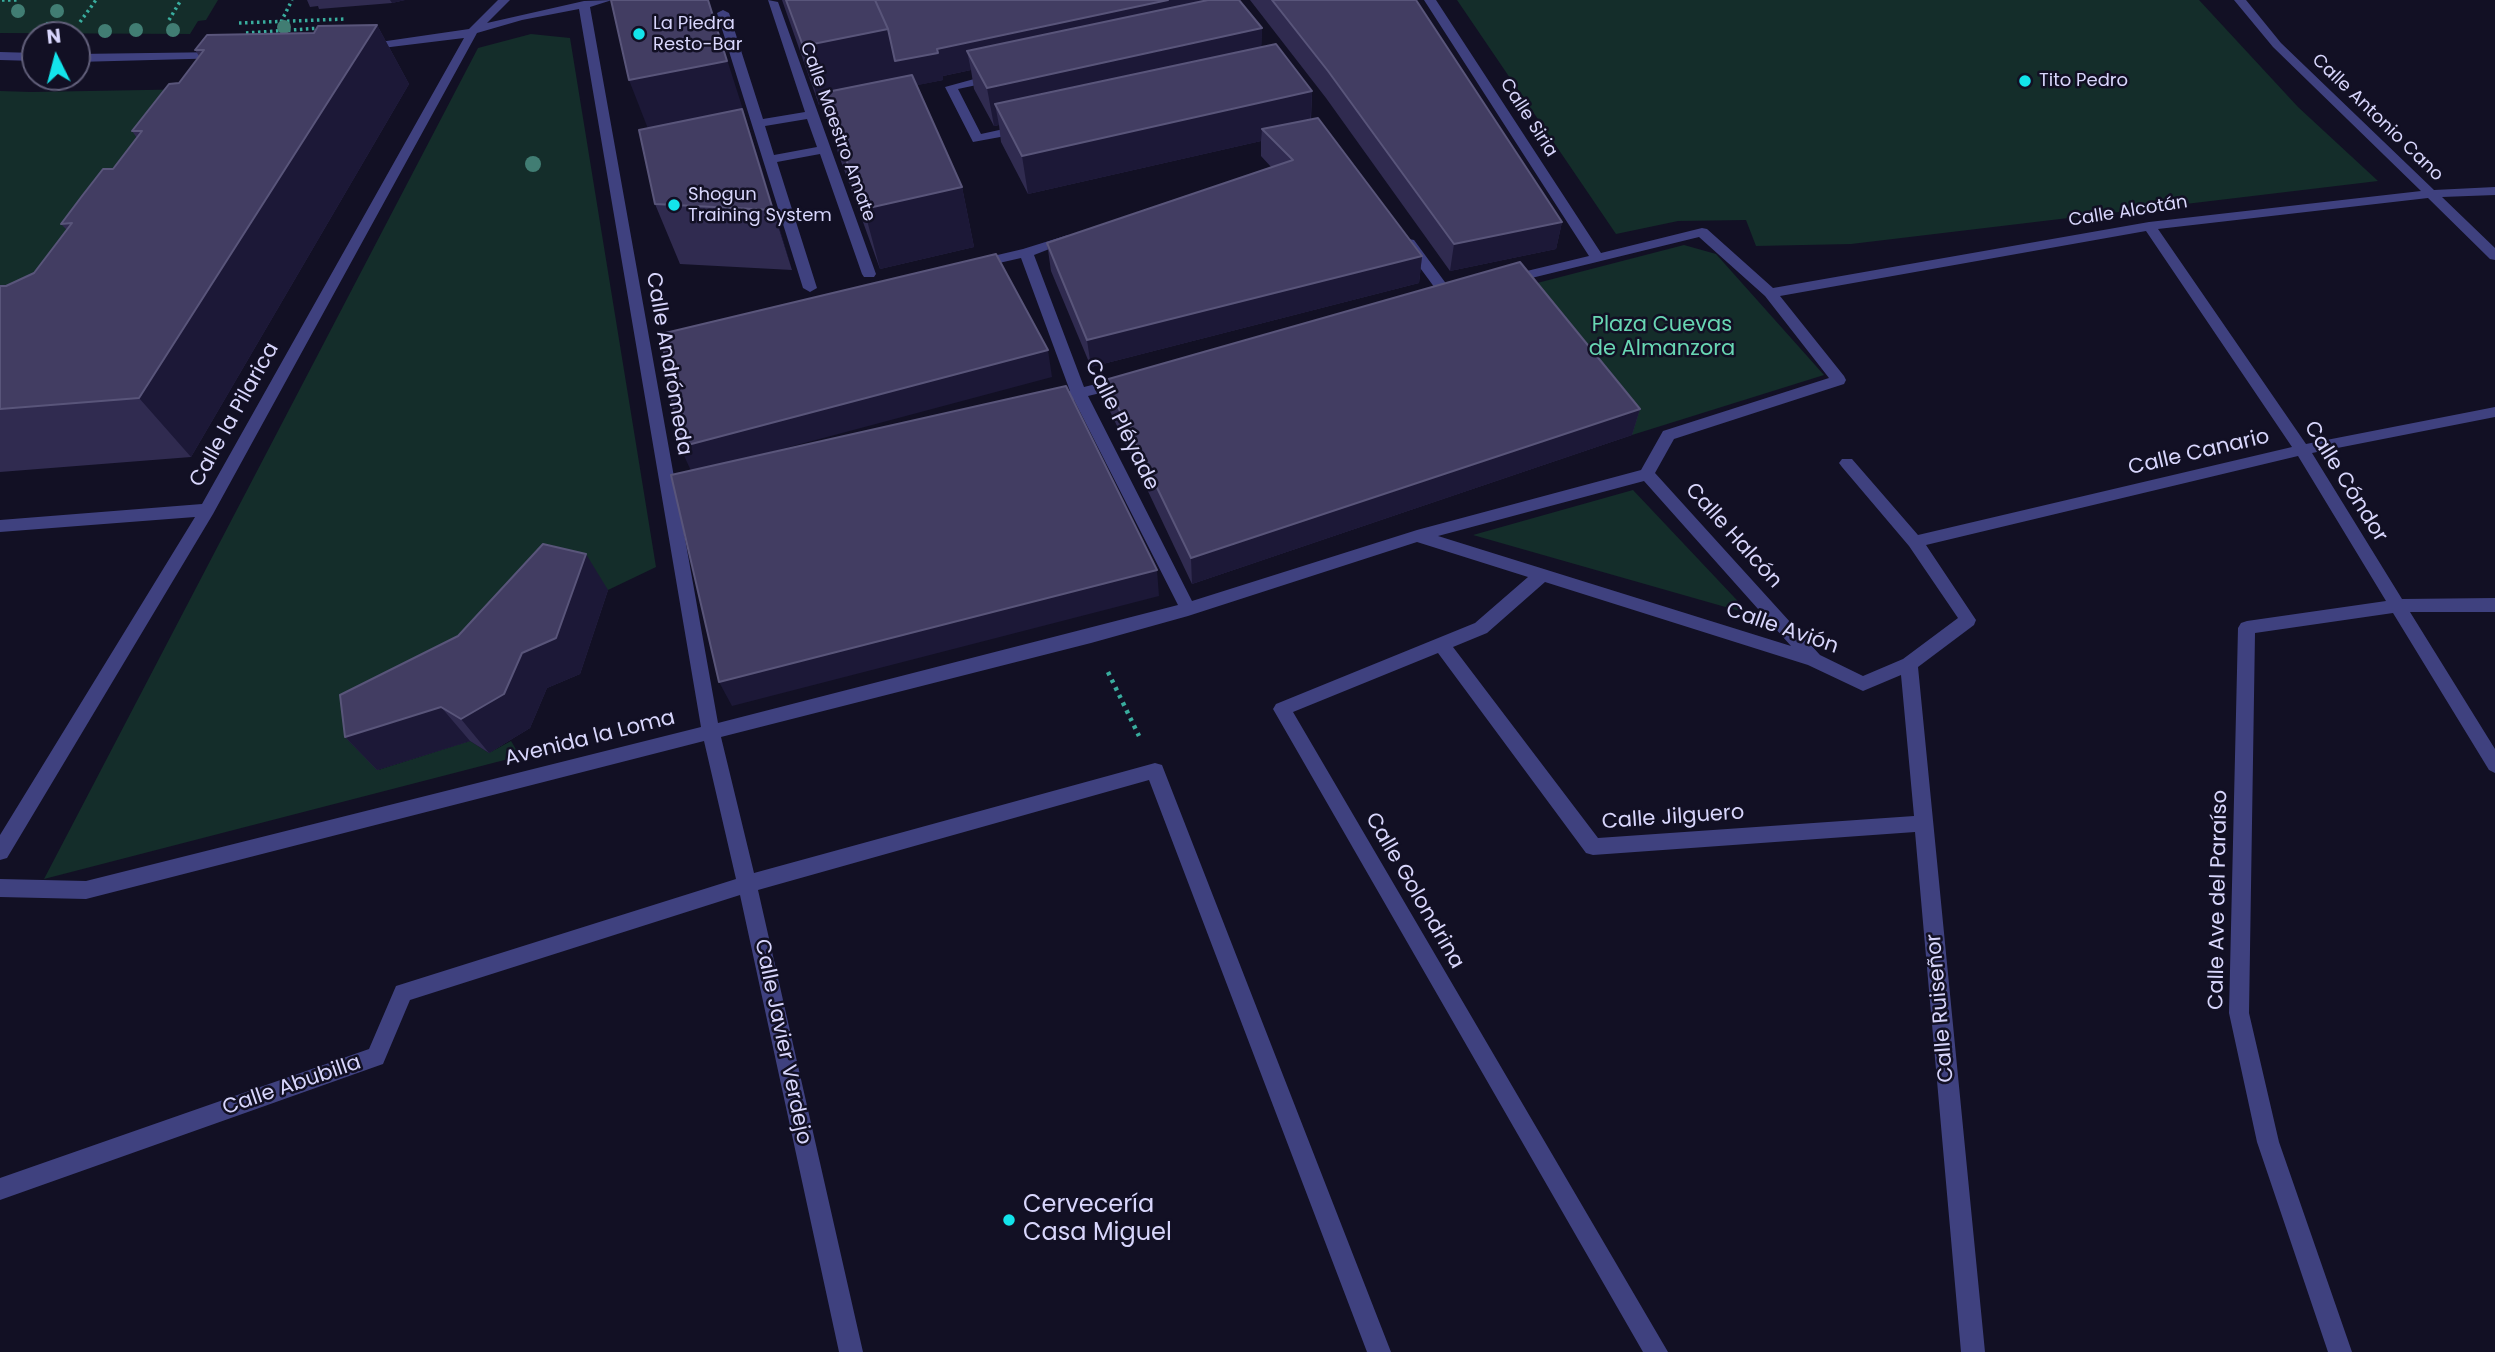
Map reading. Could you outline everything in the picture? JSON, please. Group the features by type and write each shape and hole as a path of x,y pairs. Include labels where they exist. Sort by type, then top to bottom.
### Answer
{"street":[{"name":"Calle la Pilarica","path":"0,852 207,510 473,30 504,0"},
{"path":"350,48 401,44 606,0"},
{"name":"Calle Siria","path":"1430,0 1596,256"},
{"name":"Calle Antonio Cano","path":"2240,0 2277,46 2495,256"},
{"name":"Calle Maestro Amate","path":"772,2 873,282"},
{"name":"Calle Andrómeda","path":"584,4 649,337 676,494 711,732"},
{"path":"723,13 770,160 809,297"},
{"path":"0,56 21,57"},
{"path":"91,58 229,61"},
{"path":"1004,75 951,87 977,139 1030,127"},
{"path":"758,124 812,114"},
{"path":"770,160 824,149"},
{"name":"Calle Alcotán","path":"1770,293 2149,226 2431,194 2495,191"},
{"name":"Calle Cóndor","path":"2149,226 2302,450 2396,606 2489,747 2495,765"},
{"path":"1400,232 1448,296"},
{"path":"1188,609 1417,536 1647,474 1668,435 1839,380 1770,293 1702,232 1596,256 1488,285"},
{"path":"960,268 1026,253 1076,236"},
{"name":"Calle Pléyade","path":"1026,253 1079,394 1188,609"},
{"path":"1040,404 1145,376"},
{"name":"Calle Canario","path":"1916,542 2302,450 2495,412"},
{"name":"Calle Avión","path":"1417,536 1814,660 1863,684 1909,664 1968,620 1916,542 1847,463"},
{"name":"Calle Halcón","path":"1647,474 1814,660"},
{"path":"0,526 207,510"},
{"name":"Calle Golondrina","path":"1542,575 1481,628 1282,709 1656,1352"},
{"path":"2396,606 2495,606"},
{"name":"Calle Ave del Paraíso","path":"2340,1352 2267,1142 2239,1013 2246,628 2396,606"},
{"name":"Avenida la Loma","path":"0,888 86,890 1091,636 1188,609"},
{"name":"Calle Jilguero","path":"1441,644 1593,847 1924,823"},
{"name":"Calle Ruiseñor","path":"1909,664 1973,1352"},
{"name":"Calle Javier Verdejo","path":"711,732 851,1352"},
{"path":"1155,771 1379,1352"},
{"name":"Calle Abubilla","path":"0,1189 376,1057 404,993 747,884 1155,771"}],"path":[{"path":"2,0 20,0"},
{"path":"81,21 96,0"},
{"path":"166,26 181,0"},
{"path":"281,22 292,0"},
{"path":"231,24 355,18"},
{"path":"1091,636 1155,771"}],"green space":[{"path":"0,0 218,0 206,20 198,21 190,34 91,33 91,21 21,21 21,33 0,33"},
{"path":"1457,0 2199,0 2298,107 2378,181 1851,244 1756,246 1746,220 1678,221 1616,234"},
{"path":"531,34 570,38 656,567 608,590 378,770 470,741 489,753 511,741 520,756 44,879 478,48"},
{"path":"202,89 41,305 0,308 0,91"},
{"name":"Plaza Cuevas de Almanzora","path":"1684,245 1716,254 1824,375 1632,435 1514,289"},
{"path":"1633,490 1750,614 1473,535"}],"building":[{"path":"611,0 708,0 727,61 629,80"},
{"path":"786,0 875,0 888,29 803,46"},
{"path":"875,0 1168,0 937,49 938,53 895,61 888,29"},
{"path":"1208,0 1239,0 1262,28 987,88 967,51"},
{"path":"1272,0 1416,0 1562,222 1454,244 1328,71"},
{"path":"377,25 139,398 0,409 0,286 6,286 34,273 72,223 61,224 103,169 113,169 142,131 132,131 169,84 179,83 204,50 195,50 207,35 314,33 318,26"},
{"path":"1276,44 1312,91 1022,156 995,104"},
{"path":"912,75 962,187 864,209 822,93"},
{"path":"742,109 773,210 655,204 639,130"},
{"path":"1318,118 1422,256 1087,340 1047,243 1293,160 1262,129"},
{"path":"996,254 1048,350 680,447 661,334"},
{"path":"1520,262 1640,409 1191,558 1105,380"},
{"path":"1066,386 1157,570 719,682 671,475"},
{"path":"543,544 586,554 556,638 522,653 504,694 461,719 441,707 345,737 340,695 458,636"}],"place":[{"name":"La Piedra Resto-Bar","path":"639,34"},
{"name":"Tito Pedro","path":"2025,81"},
{"name":"Shogun Training System","path":"674,205"},
{"name":"Cervecería Casa Miguel","path":"1009,1220"}]}
